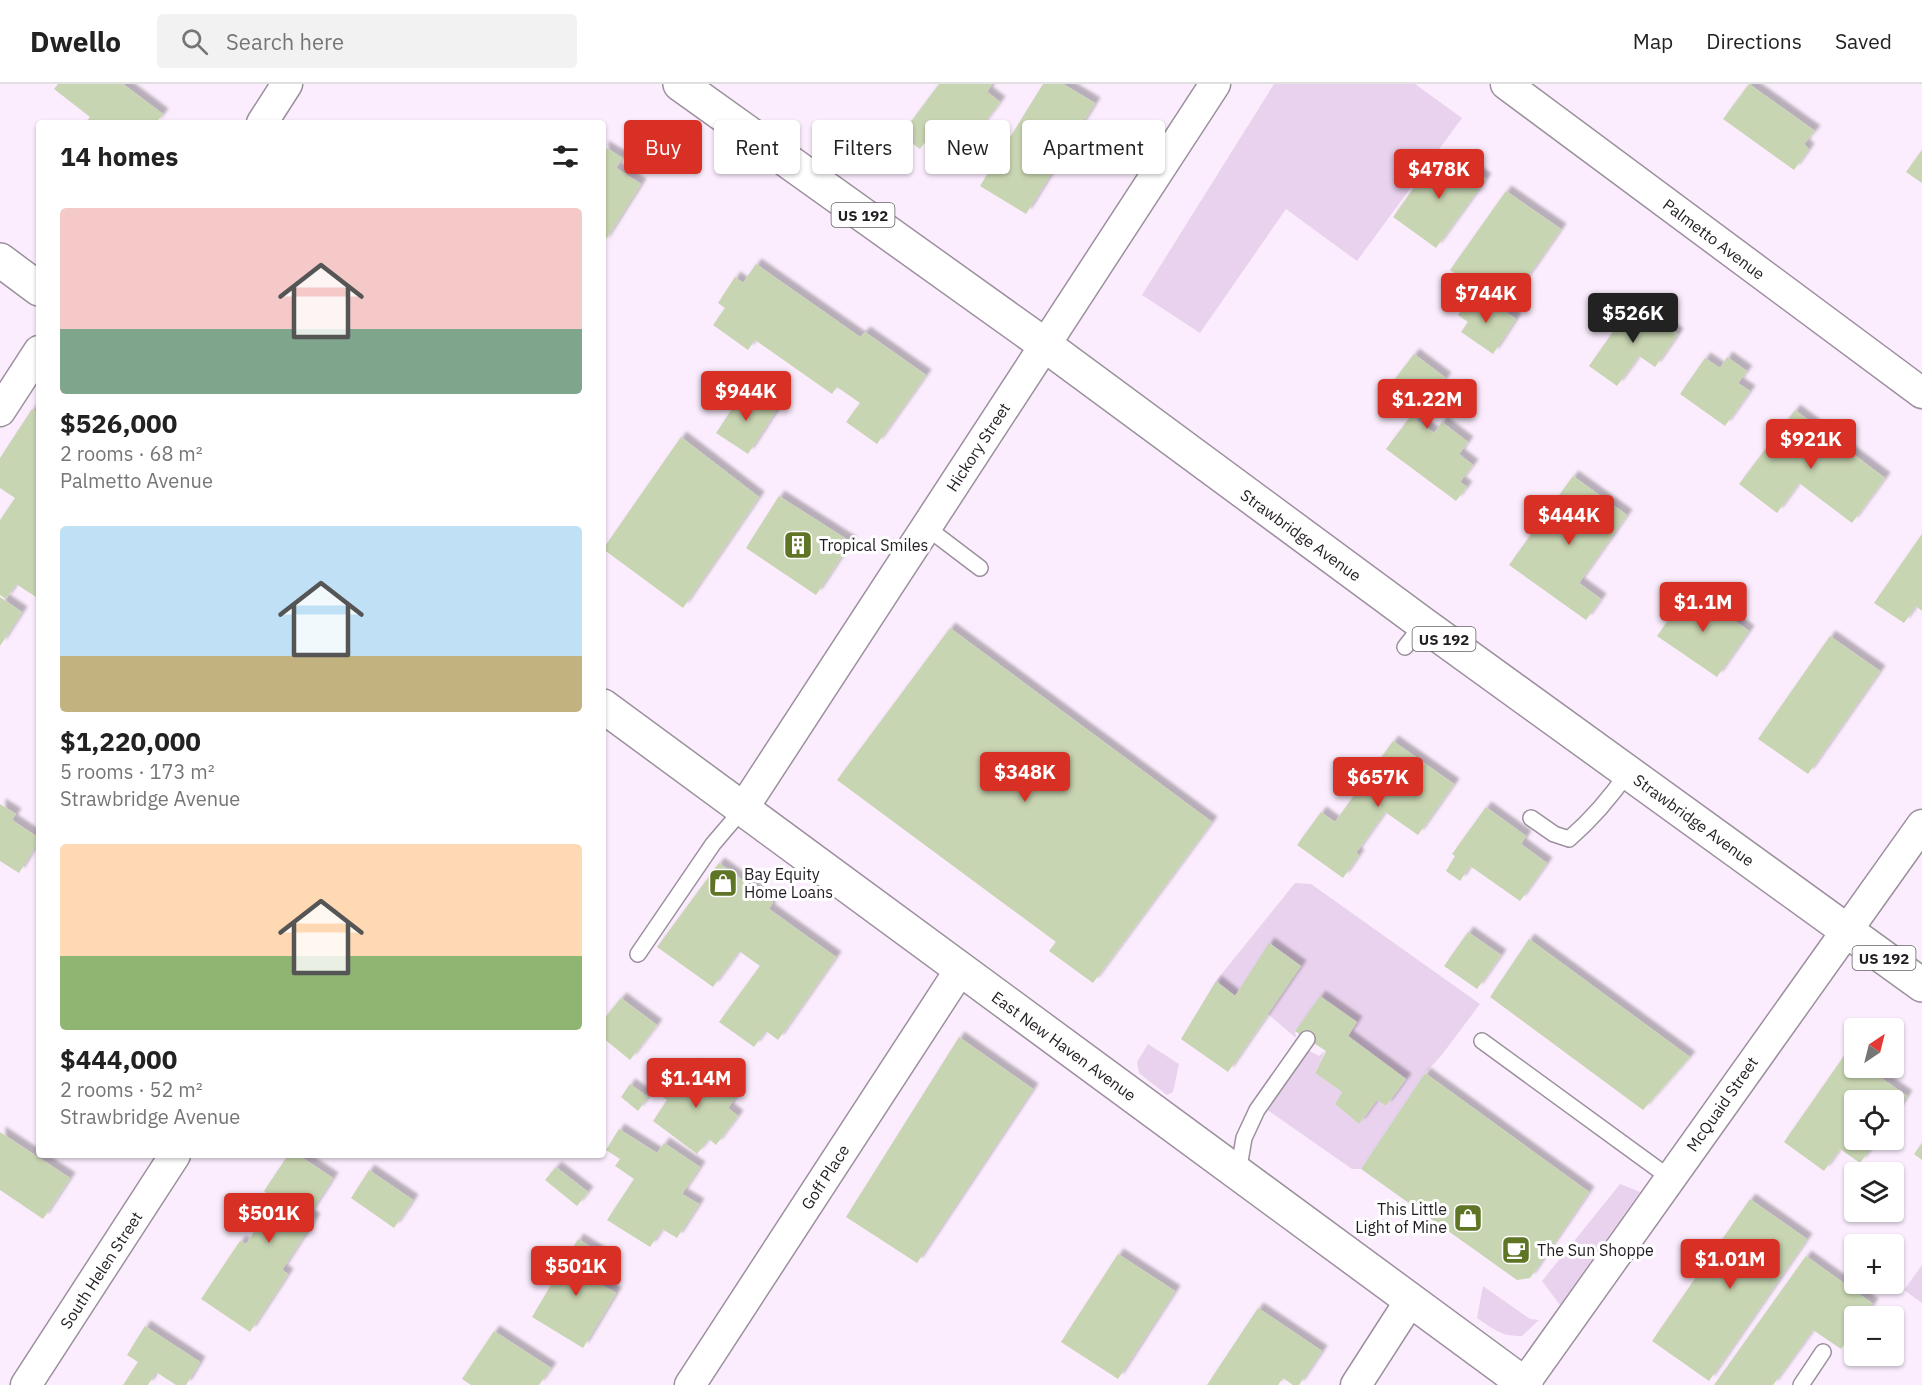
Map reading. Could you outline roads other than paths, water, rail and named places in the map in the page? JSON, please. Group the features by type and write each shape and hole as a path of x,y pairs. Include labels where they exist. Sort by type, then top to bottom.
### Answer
{"main road":[{"name":"Strawbridge Avenue","path":"680,84 1045,345 1414,636 1628,772 1922,985"},
{"path":"0,260 36,287"},
{"name":"East New Haven Avenue","path":"606,708 1410,1302 1525,1384"}],"street":[{"path":"264,120 287,84"},
{"name":"Hickory Street","path":"742,810 1215,84"},
{"name":"Palmetto Avenue","path":"1506,84 1922,393"},
{"path":"0,411 36,356"},
{"name":"McQuaid Street","path":"1525,1384 1922,825"},
{"name":"Goff Place","path":"690,1385 960,970"},
{"name":"South Helen Street","path":"26,1385 173,1158"},
{"path":"1356,1385 1410,1302"}],"lane":[{"path":"926,527 981,568"},
{"path":"1531,818 1554,834 1569,839 1604,805 1628,772"},
{"path":"638,954 713,844 742,810"},
{"path":"1237,1174 1244,1138 1257,1110 1307,1039"},
{"path":"1482,1041 1670,1178"},
{"path":"1801,1385 1823,1352"}],"place":[{"name":"Tropical Smiles","path":"798,545"},
{"name":"Bay Equity Home Loans","path":"723,883"},
{"name":"This Little Light of Mine","path":"1468,1218"},
{"name":"The Sun Shoppe","path":"1516,1250"}]}
